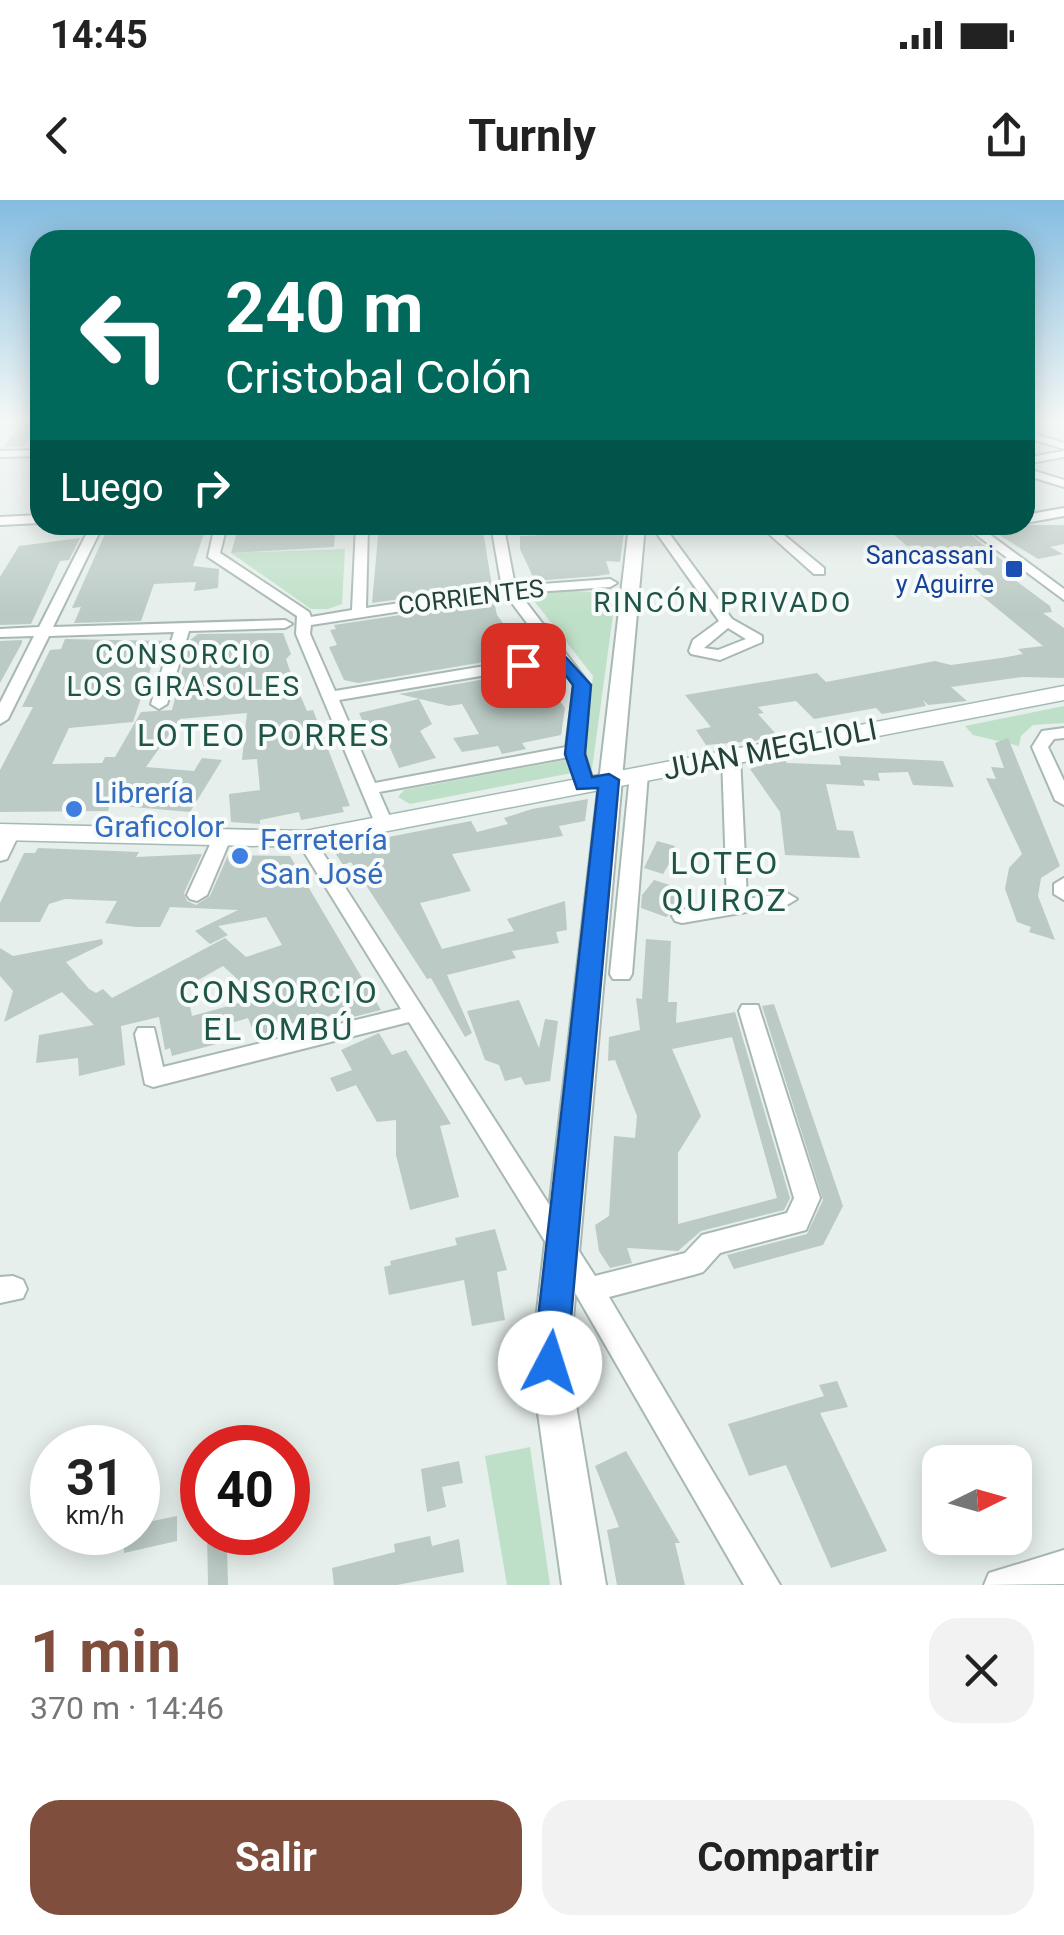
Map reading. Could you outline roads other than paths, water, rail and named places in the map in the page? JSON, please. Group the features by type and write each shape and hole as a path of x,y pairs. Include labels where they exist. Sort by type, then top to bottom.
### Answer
{"main road":[{"name":"JUAN MEGLIOLI","path":"4,840 305,839 1064,693"}],"street":[{"path":"1035,516 1064,512"},
{"path":"0,521 30,520"},
{"path":"0,719 92,535"},
{"path":"219,535 213,554 293,619 384,824"},
{"path":"358,612 362,535"},
{"path":"499,535 509,590 582,685 575,751"},
{"path":"584,1585 550,1363 635,535"},
{"path":"664,535 727,622"},
{"path":"777,535 819,571"},
{"path":"984,535 1056,583 1064,596"},
{"name":"CORRIENTES","path":"0,633 246,624 332,616 509,590 610,584"},
{"path":"159,704 183,626"},
{"path":"330,697 562,658"},
{"path":"1064,733 1048,736 1040,746 1064,800"},
{"path":"369,789 575,751 611,779 621,974"},
{"path":"731,756 738,907"},
{"path":"197,895 222,838"},
{"path":"305,839 562,1243 764,1585"},
{"path":"1064,884 1064,894"},
{"path":"682,916 787,898"},
{"path":"588,1290 693,1264 712,1243 796,1222 808,1198 750,1011"},
{"path":"146,1034 153,1078 415,1012"},
{"path":"1001,1585 1064,1567"}],"place":[{"name":"Sancassani y Aguirre","path":"1014,569"},
{"name":"Librería Graficolor","path":"74,809"},
{"name":"Ferretería San José","path":"240,856"}],"district":[{"name":"RINCÓN PRIVADO","path":"723,602"},
{"name":"CONSORCIO LOS GIRASOLES","path":"184,670"},
{"name":"LOTEO PORRES","path":"264,735"},
{"name":"LOTEO QUIROZ","path":"725,882"},
{"name":"CONSORCIO EL OMBÚ","path":"279,1010"}]}
